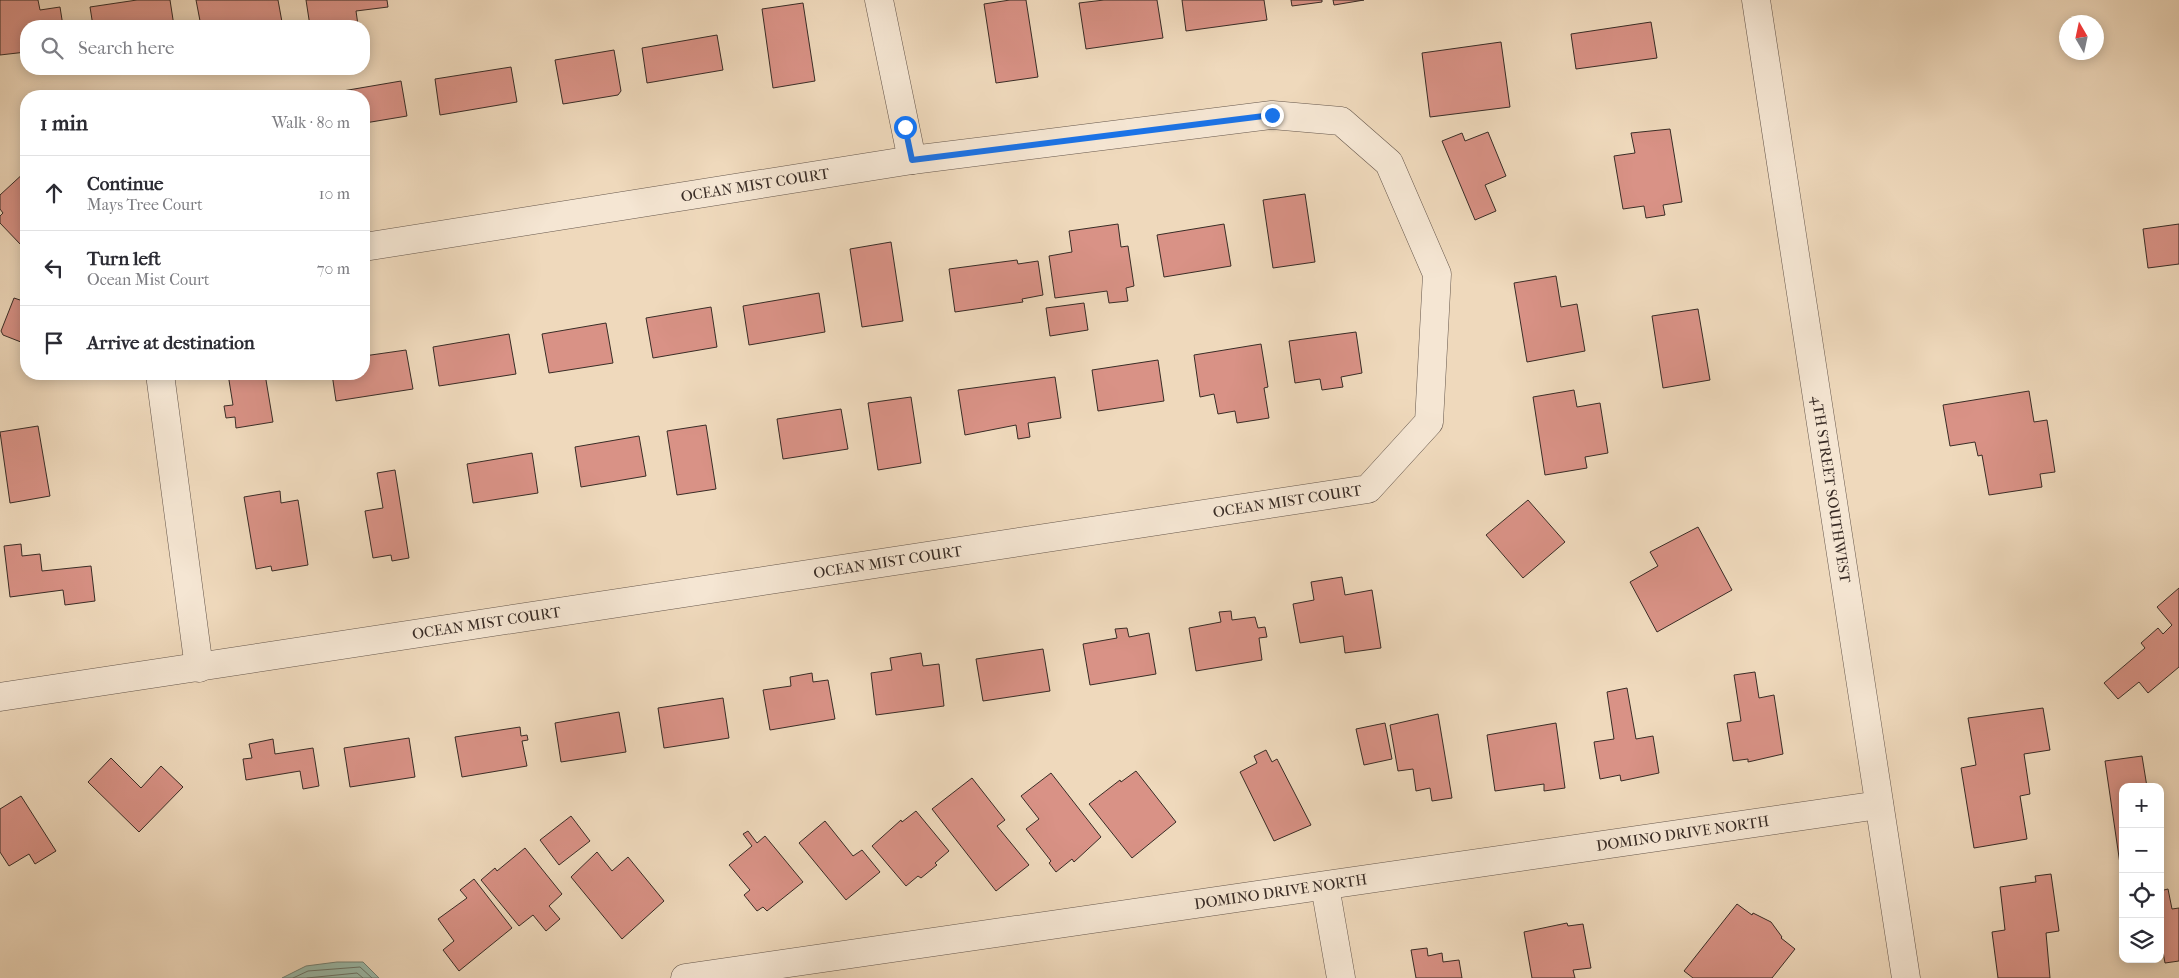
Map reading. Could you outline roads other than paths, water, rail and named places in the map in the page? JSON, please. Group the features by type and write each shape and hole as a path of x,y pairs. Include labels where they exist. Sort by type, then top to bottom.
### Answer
{"street":[{"path":"879,0 912,160"},
{"name":"4TH STREET SOUTHWEST","path":"1756,0 1906,978"},
{"name":"OCEAN MIST COURT","path":"0,697 1368,489 1428,422 1437,274 1389,163 1340,121 1272,115 912,160 370,246"},
{"path":"161,380 198,668"},
{"name":"DOMINO DRIVE NORTH","path":"685,978 1879,805"},
{"path":"1325,886 1341,978"}],"water":[{"path":"337,962 363,962 379,978 282,978 306,966"}]}
